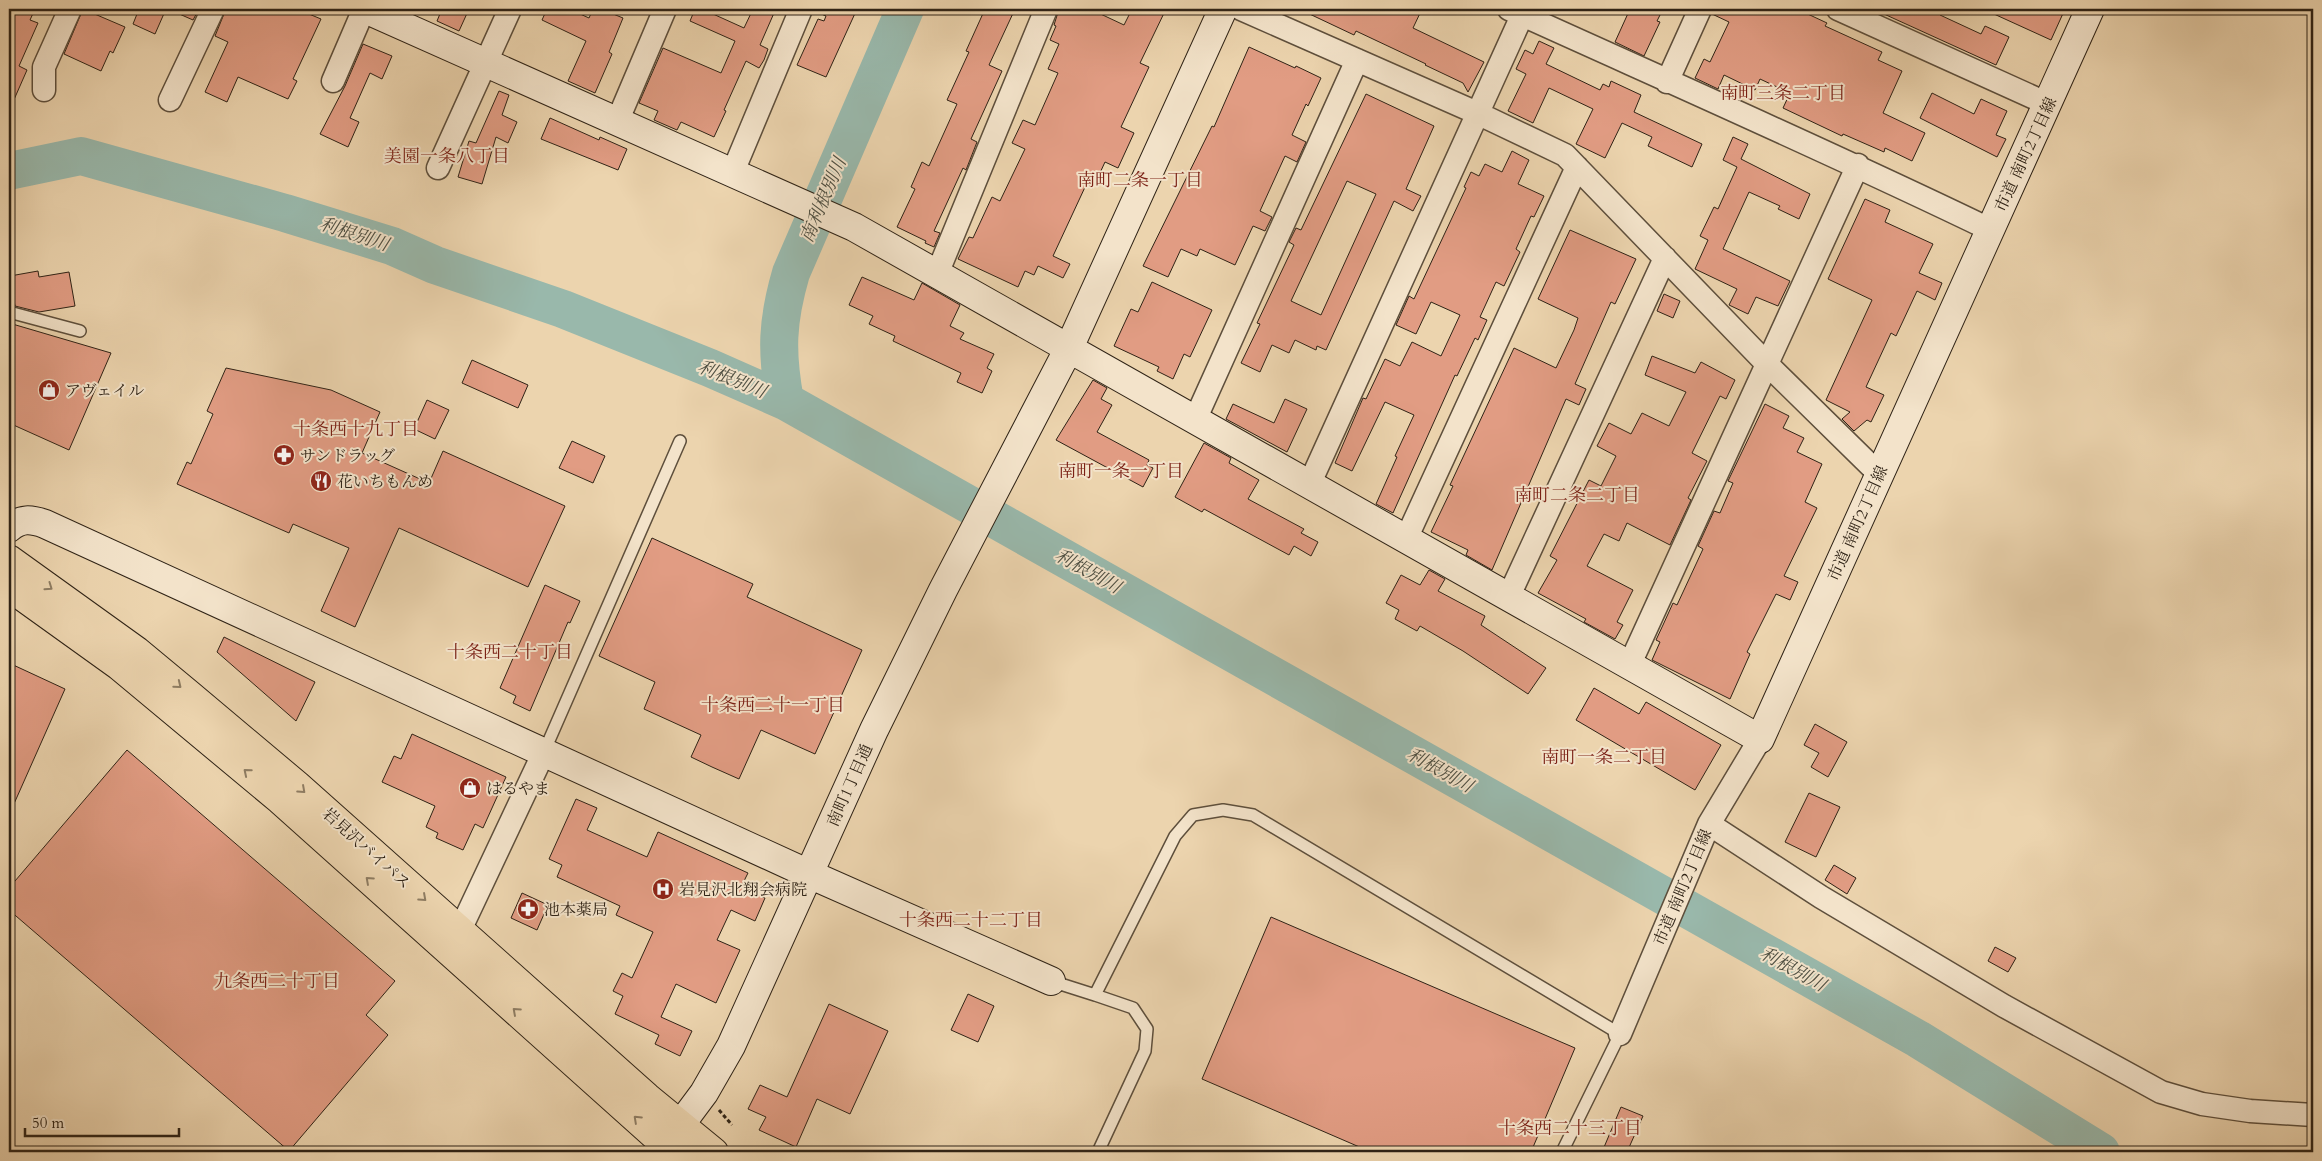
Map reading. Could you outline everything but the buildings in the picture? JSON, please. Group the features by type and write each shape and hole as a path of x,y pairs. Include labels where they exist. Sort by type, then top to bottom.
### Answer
{"highway":[{"name":"岩見沢バイパス","path":"9,559 137,651 297,785 455,942 669,1144 714,1152"},
{"name":"岩見沢バイパス","path":"9,587 119,666 455,942"}],"street":[{"path":"44,90 44,67 70,9"},
{"path":"170,100 213,9"},
{"path":"333,81 364,9 854,227 1760,739"},
{"path":"438,168 510,9"},
{"path":"617,122 665,9"},
{"path":"732,174 801,9"},
{"path":"937,274 1046,9"},
{"name":"南町1丁目通","path":"669,1144 704,1093 731,1046 874,730 943,590 1069,348 1223,9"},
{"path":"1241,9 1477,113 1565,155 1768,365 1879,474"},
{"path":"1667,82 1700,9"},
{"path":"1838,9 2048,104"},
{"name":"市道 南町2丁目線","path":"1620,1034 1706,830 1760,739 2090,9"},
{"path":"1308,484 1477,113 1519,11 1667,82 1858,165 1991,230"},
{"path":"1195,420 1357,60"},
{"path":"1629,666 1858,165"},
{"path":"1406,540 1576,167"},
{"path":"1508,598 1665,258"},
{"path":"9,528 23,520 35,520 45,524 809,874 1051,981"},
{"path":"455,942 544,752"},
{"path":"1706,830 2004,1006 2161,1092 2202,1104 2250,1111 2313,1115"}],"lane":[{"path":"9,312 80,331"},
{"path":"544,752 680,441"},
{"path":"1095,995 1175,836 1193,815 1223,810 1253,815 1620,1034 1562,1152"},
{"path":"1051,981 1133,1008 1147,1029 1145,1051 1098,1152"}],"path":[{"path":"615,1148 619,1152"}],"waterway":[{"name":"南利根別川","path":"785,401 780,367 779,337 783,306 791,273 905,9"},
{"name":"利根別川","path":"9,171 81,156 285,213 392,246 435,265 563,309 710,368 785,401 1918,1039 2101,1152"}],"place":[{"name":"アヴェイル","path":"49,390"},
{"name":"サンドラッグ","path":"284,455"},
{"name":"花いちもんめ","path":"321,481"},
{"name":"はるやま","path":"470,788"},
{"name":"岩見沢北翔会病院","path":"663,889"},
{"name":"池本薬局","path":"528,909"}],"district":[{"name":"南町三条二丁目","path":"1783,93"},
{"name":"美園一条八丁目","path":"447,156"},
{"name":"南町二条一丁目","path":"1140,180"},
{"name":"十条西十九丁目","path":"356,429"},
{"name":"南町一条一丁目","path":"1121,471"},
{"name":"南町二条二丁目","path":"1577,495"},
{"name":"十条西二十丁目","path":"510,652"},
{"name":"十条西二十一丁目","path":"773,705"},
{"name":"南町一条二丁目","path":"1604,757"},
{"name":"十条西二十二丁目","path":"971,920"},
{"name":"九条西二十丁目","path":"277,981"},
{"name":"十条西二十三丁目","path":"1570,1128"}]}
